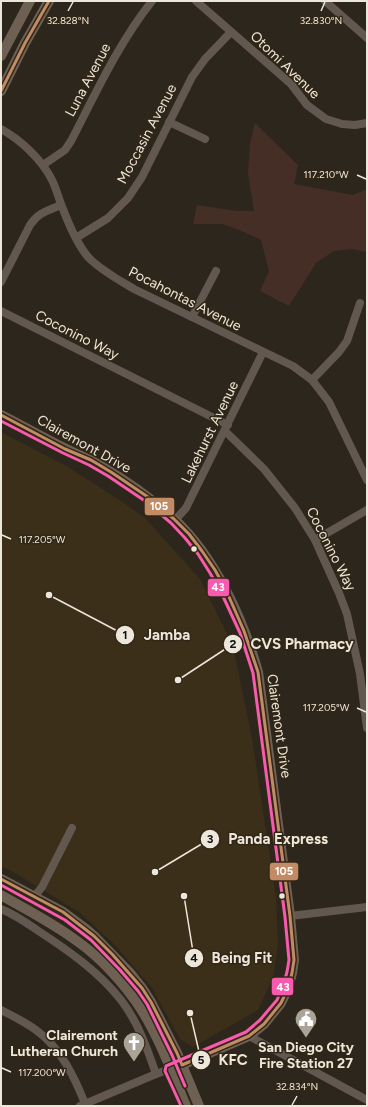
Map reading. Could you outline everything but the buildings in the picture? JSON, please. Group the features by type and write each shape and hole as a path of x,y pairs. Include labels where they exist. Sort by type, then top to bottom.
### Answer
{"main road":[{"path":"1,56 30,1"},
{"path":"1,91 25,43 49,1"},
{"name":"Clairemont Drive","path":"1,415 101,466 145,495 175,520 195,543 214,570 234,605 250,644 258,672 290,916 294,960 292,973 282,1003 264,1024 249,1036 170,1069"},
{"path":"1,880 63,912 94,936 131,974 142,988 177,1052 199,1106"},
{"path":"5,898 25,899 34,897"},
{"path":"5,898 56,926 76,940 95,956 122,983 141,1009 152,1029 166,1057 186,1106"}],"street":[{"name":"Luna Avenue","path":"44,165 64,150 71,141 120,47 142,13 152,1"},
{"name":"Otomi Avenue","path":"196,1 291,84 307,105 326,119 342,124 355,125 367,123"},
{"path":"325,1 367,38"},
{"name":"Moccasin Avenue","path":"76,238 108,218 128,198 142,177 192,77 205,59 231,32"},
{"path":"169,122 205,139"},
{"name":"Pocahontas Avenue","path":"1,130 12,135 44,165 53,181 61,205 76,238 89,257 110,275 134,289 293,366 312,380 330,402 367,480"},
{"path":"1,282 35,217 61,205"},
{"path":"192,317 216,271"},
{"path":"312,380 339,352 347,341 360,303"},
{"name":"Coconino Way","path":"1,311 226,428 264,469 295,508 315,540 339,593 347,614 360,674 367,728"},
{"name":"Lakehurst Avenue","path":"175,520 186,508 263,352"},
{"path":"315,540 367,510"},
{"path":"34,897 42,887 72,828"},
{"path":"290,916 367,906"},
{"path":"1,909 21,918 80,959 102,978 122,1001 135,1023 143,1038 156,1074"},
{"path":"1,1010 37,1031 60,1054 72,1076 84,1105 170,1069"},
{"path":"249,1036 367,1100"}],"shaded area":[{"path":"255,123 298,165 294,184 353,195 367,189 367,252 352,249 334,251 316,263 289,306 260,291 269,271 261,240 222,224 193,224 197,205 237,211 254,211 248,174 250,143"},
{"path":"1,432 70,468 146,519 200,579 233,646 252,738 276,897 278,944 273,978 258,1010 193,1047 180,1039 152,988 114,944 79,912 1,866"}],"transit line":[{"name":"105","path":"1,91 25,43 49,1"},
{"name":"105","path":"1,415 65,449 91,460 148,497 189,534 215,570 226,590 244,631 258,672 290,916 294,960 288,988 281,1003 264,1024 249,1036 182,1065 151,1002 142,988 112,954 94,936 63,912 1,879"},
{"name":"43","path":"1,421 108,476 145,501 171,523 198,554 221,592 240,633 253,673 285,917 289,960 283,986 277,1000 260,1020 246,1032 166,1066 165,1071 181,1106"},
{"name":"43","path":"1,885 65,920 91,940 120,970 147,1004 172,1055 185,1086"}],"place":[{"name":"Jamba","path":"49,595"},
{"name":"CVS Pharmacy","path":"178,680"},
{"name":"Panda Express","path":"155,872"},
{"name":"Being Fit","path":"184,896"},
{"name":"KFC","path":"190,1013"},
{"name":"San Diego City Fire Station 27","path":"306,1038"},
{"name":"Clairemont Lutheran Church","path":"134,1062"}]}
